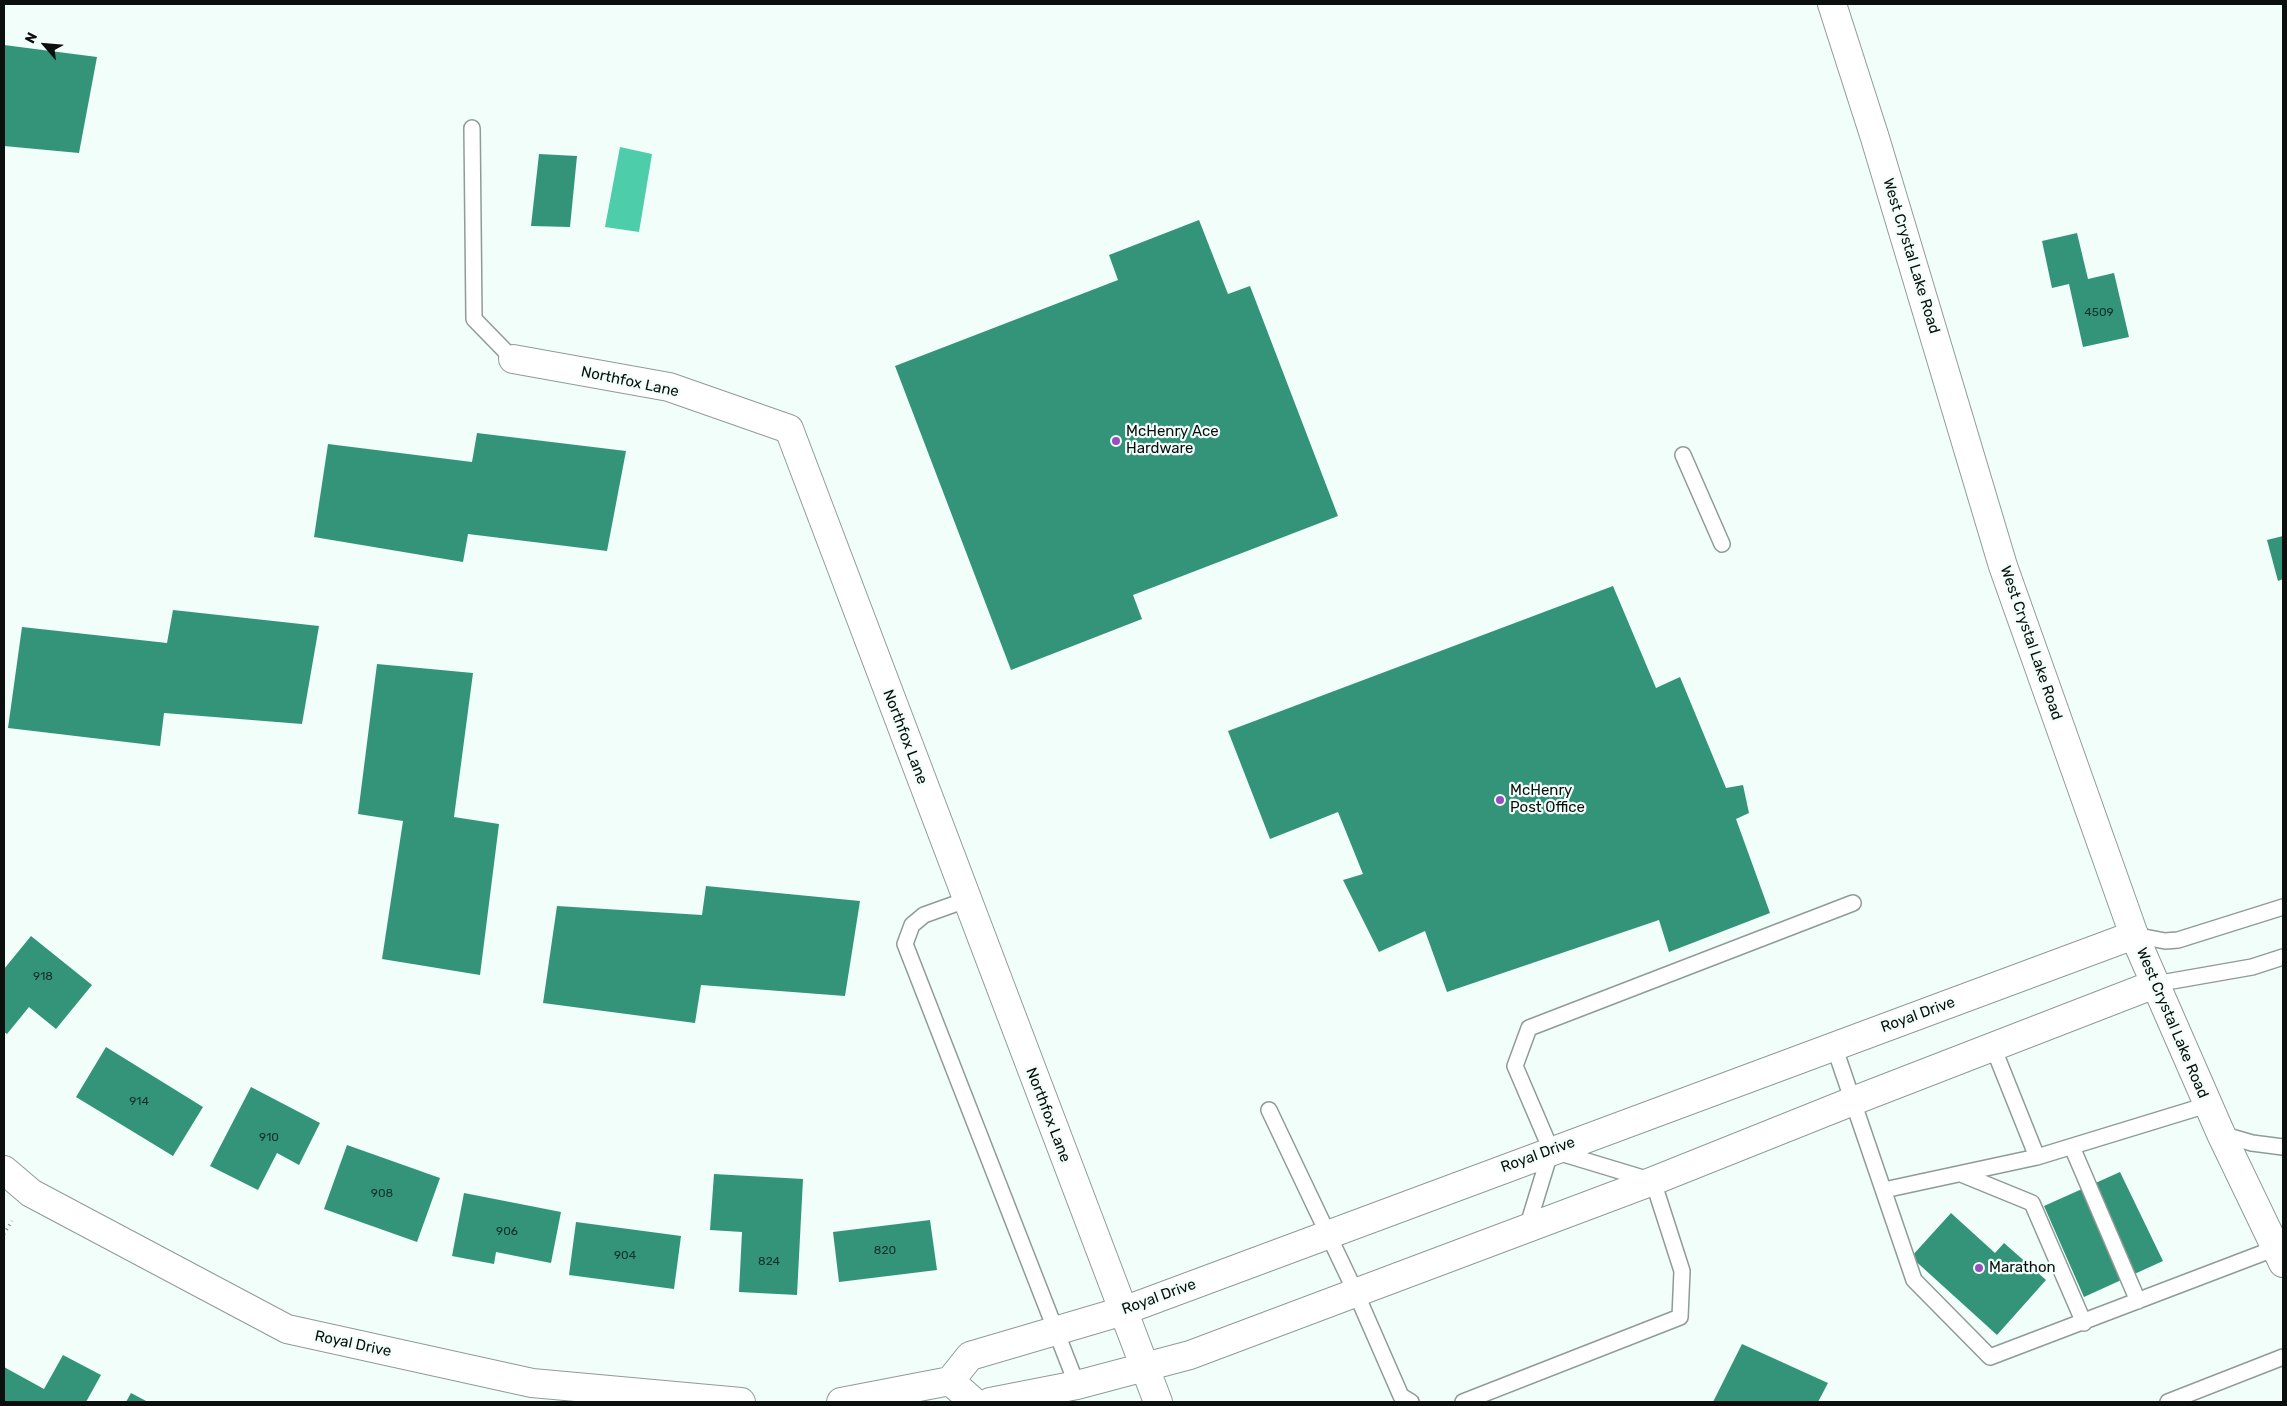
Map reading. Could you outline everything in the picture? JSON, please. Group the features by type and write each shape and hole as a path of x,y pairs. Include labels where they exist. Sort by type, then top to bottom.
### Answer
{"street":[{"name":"West Crystal Lake Road","path":"1832,4 1875,138 2003,566 2134,935 2221,1134 2280,1256"},
{"name":"Northfox Lane","path":"513,359 669,387 790,429 966,900 1158,1402"},
{"name":"Royal Drive","path":"950,1381 970,1356 1123,1311 1551,1150 2134,935"},
{"path":"990,1402 1077,1385 1190,1355 1653,1181 2155,984"},
{"name":"Royal Drive","path":"4,1170 31,1193 287,1329 532,1383 741,1402"},
{"path":"841,1402 950,1381 974,1402"}],"lane":[{"path":"472,128 474,319 513,359"},
{"path":"1683,455 1722,544"},
{"path":"966,900 924,915 912,925 905,944 1077,1385"},
{"path":"1527,1228 1551,1150 1515,1066 1529,1028 1853,903"},
{"path":"2134,935 2165,941 2178,940 2283,907"},
{"path":"2155,984 2252,967 2283,957"},
{"path":"1834,1046 1914,1280 1990,1357 2138,1301 2280,1256"},
{"path":"1993,1047 2037,1157"},
{"path":"1884,1190 2037,1157 2208,1104"},
{"path":"1269,1110 1356,1293 1372,1334 1401,1396 1411,1402"},
{"path":"2221,1134 2252,1143 2283,1147"},
{"path":"2072,1147 2138,1301"},
{"path":"1463,1402 1680,1318 1682,1271 1653,1181 1551,1150"},
{"path":"1961,1174 2032,1203 2084,1323"},
{"path":"2168,1402 2283,1357"}],"shaded area":[{"path":"620,147 652,154 639,232 605,227"}],"building":[{"path":"4,45 97,57 79,153 4,146"},
{"path":"539,154 577,156 570,227 531,226"},
{"name":"McHenry Ace Hardware","path":"1199,220 1228,294 1250,286 1338,516 1133,595 1142,619 1011,670 895,366 1118,280 1109,255"},
{"path":"2077,233 2088,279 2114,273 2129,337 2083,347 2069,284 2052,288 2042,241"},
{"path":"477,433 626,451 607,551 468,534 463,562 314,537 328,444 472,462"},
{"path":"2283,536 2283,579 2278,581 2267,540"},
{"name":"McHenry Post Office","path":"1613,586 1656,688 1680,677 1726,788 1743,785 1749,813 1736,819 1770,913 1669,952 1659,920 1447,992 1425,931 1379,952 1343,880 1363,874 1338,812 1270,839 1228,731"},
{"path":"173,610 319,626 302,724 164,713 160,746 8,728 22,627 167,643"},
{"path":"377,664 473,673 454,817 499,824 480,975 382,959 403,821 358,814"},
{"path":"706,886 860,901 845,996 701,985 695,1023 543,1003 557,906 702,915"},
{"path":"31,936 92,985 56,1029 29,1007 7,1034 4,1032 4,969"},
{"path":"106,1047 203,1107 173,1156 76,1097"},
{"path":"251,1087 320,1123 299,1165 277,1153 258,1190 210,1166"},
{"path":"347,1145 440,1178 417,1242 324,1209"},
{"name":"Marathon","path":"2120,1172 2163,1261 2084,1297 2044,1206"},
{"path":"714,1174 803,1179 797,1295 739,1292 742,1232 710,1230"},
{"path":"464,1193 561,1212 551,1263 496,1252 494,1264 452,1256"},
{"name":"Marathon","path":"1951,1213 1995,1253 2004,1243 2046,1280 1997,1335 1911,1257"},
{"path":"930,1220 937,1270 839,1282 833,1232"},
{"path":"576,1222 681,1236 674,1289 569,1275"},
{"path":"1742,1344 1828,1383 1818,1402 1713,1402"},
{"path":"63,1355 101,1375 86,1402 4,1402 4,1367 44,1389"},
{"path":"131,1393 148,1402 126,1402"}],"place":[{"name":"McHenry Ace Hardware","path":"1116,441"},
{"name":"McHenry Post Office","path":"1500,800"},
{"name":"Marathon","path":"1979,1268"}]}
